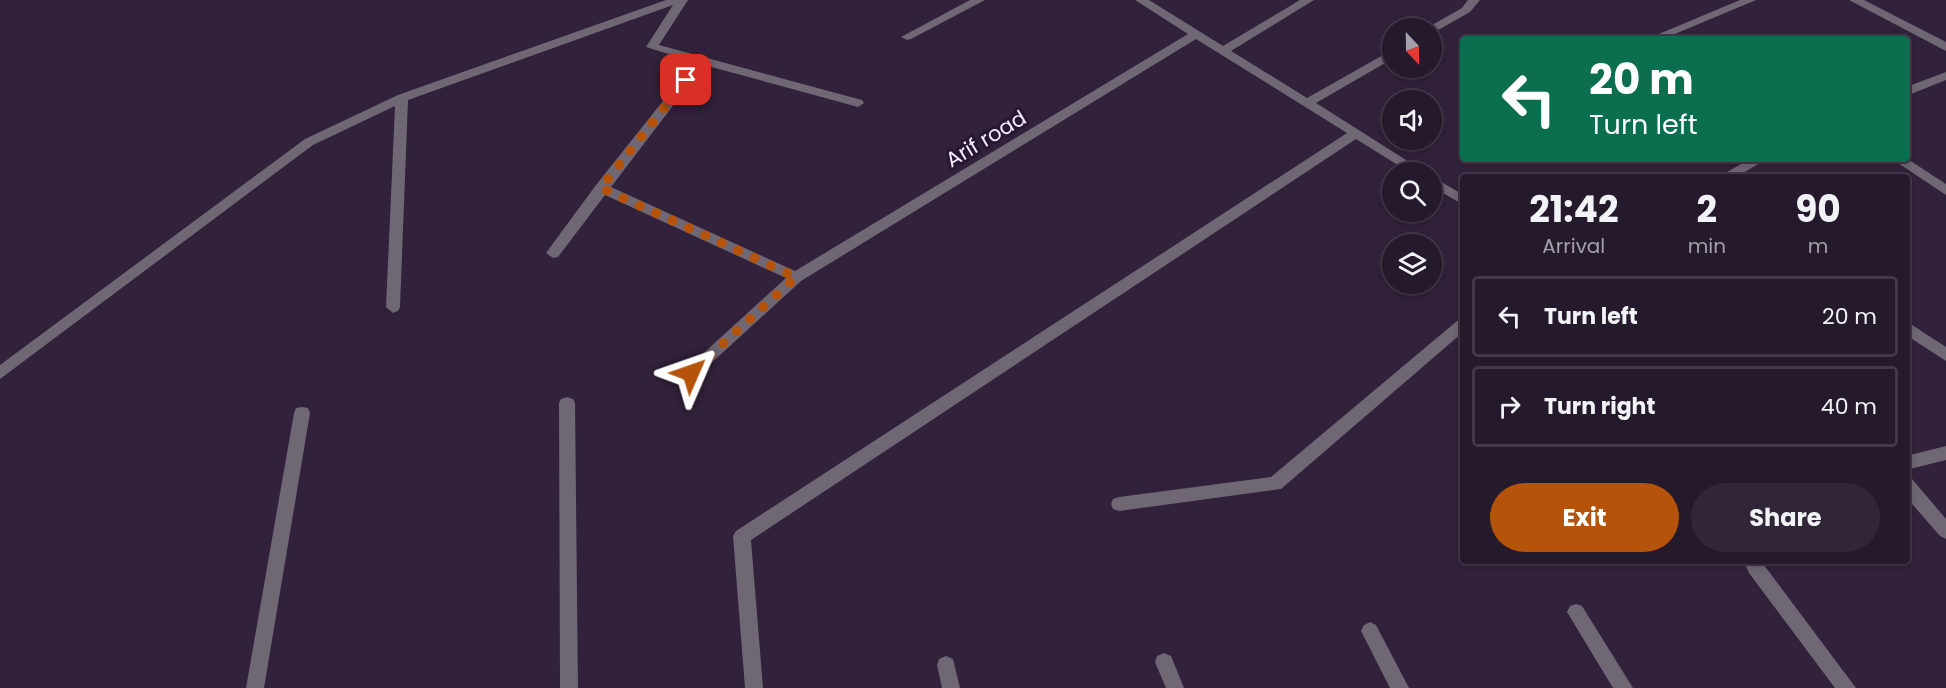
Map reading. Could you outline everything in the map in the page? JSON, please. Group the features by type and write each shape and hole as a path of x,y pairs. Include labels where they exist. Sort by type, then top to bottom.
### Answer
{"street":[{"path":"0,373 309,142 402,98 676,0"},
{"path":"682,0 652,47 700,62 858,103"},
{"path":"907,36 980,0"},
{"path":"1141,0 1402,162"},
{"path":"1222,51 1308,0"},
{"path":"1442,24 1466,10 1474,0"},
{"path":"1660,36 1750,0"},
{"path":"1855,0 1946,47"},
{"name":"Arif road","path":"691,373 796,277 1196,34"},
{"path":"1307,103 1382,60"},
{"path":"553,253 700,62"},
{"path":"1910,90 1946,76"},
{"path":"393,307 402,98"},
{"path":"754,688 742,536 1356,134"},
{"path":"1731,174 1755,162"},
{"path":"1903,162 1946,190"},
{"path":"1442,187 1460,199"},
{"path":"601,188 796,277"},
{"path":"1119,504 1275,484 1460,327"},
{"path":"1910,330 1946,355"},
{"path":"567,403 569,688"},
{"path":"255,688 302,413"},
{"path":"1910,462 1946,453"},
{"path":"1911,489 1944,528"},
{"path":"1755,567 1847,688"},
{"path":"1576,612 1624,688"},
{"path":"1370,631 1400,688"},
{"path":"1164,662 1175,688"},
{"path":"946,664 951,688"}],"route":[{"path":"686,80 601,188 796,277 691,373"}]}
